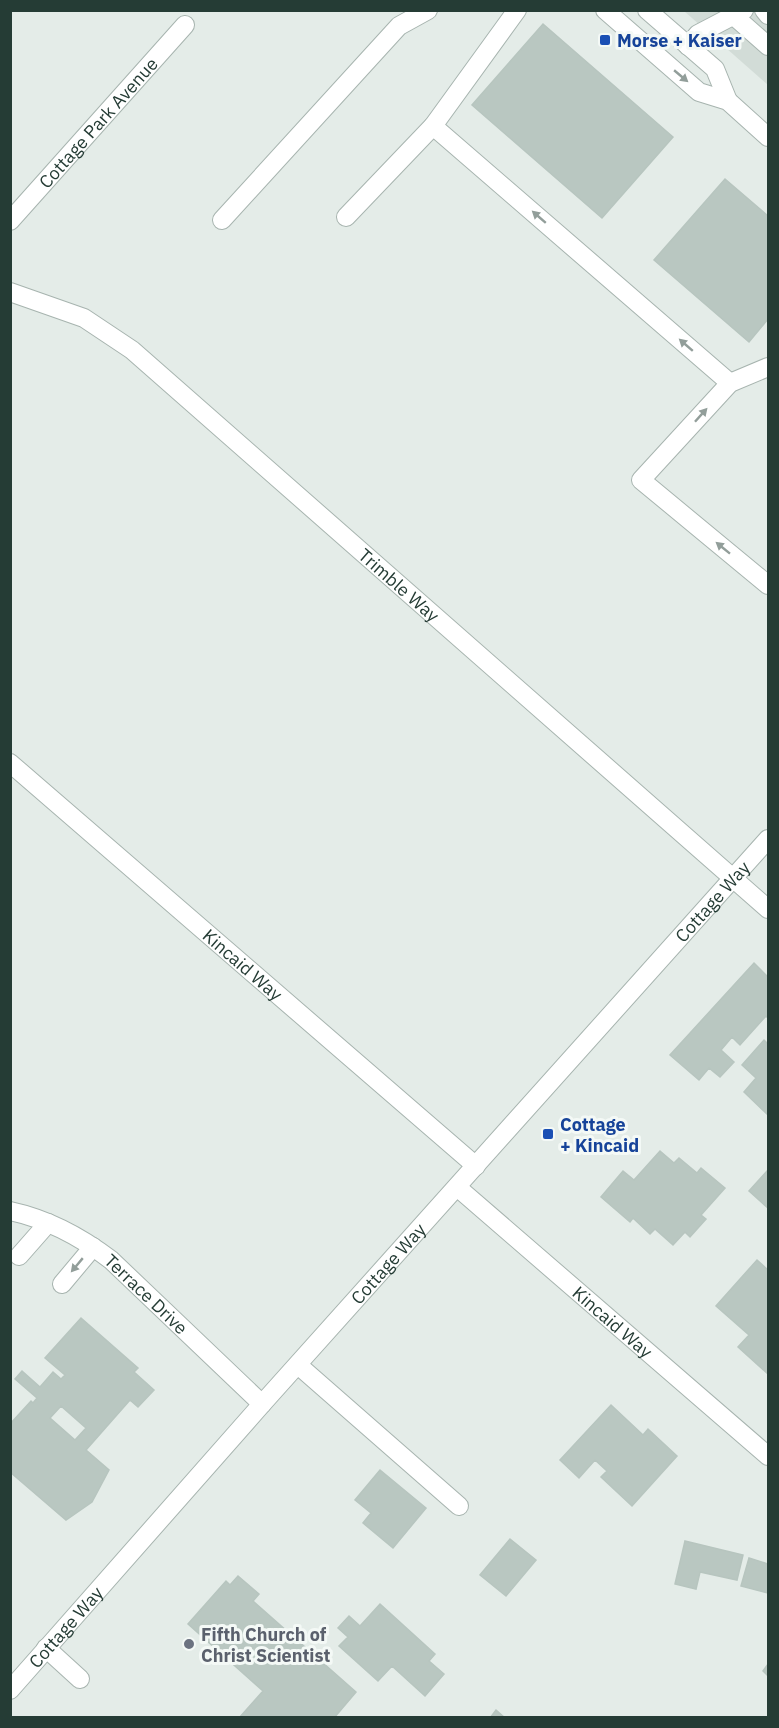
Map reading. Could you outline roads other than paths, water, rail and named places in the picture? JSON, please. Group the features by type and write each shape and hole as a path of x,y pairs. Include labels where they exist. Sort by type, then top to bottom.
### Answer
{"street":[{"path":"222,220 399,26 428,10"},
{"path":"346,217 433,126 517,10"},
{"path":"605,10 699,92 728,101 768,137"},
{"path":"647,10 715,69 728,101"},
{"path":"764,10 768,15"},
{"path":"688,46 698,34 739,13 768,46"},
{"name":"Cottage Park Avenue","path":"10,220 185,25"},
{"path":"433,126 730,383"},
{"name":"Trimble Way","path":"10,292 84,318 132,350 768,909"},
{"path":"768,368 730,383 641,480 768,585"},
{"name":"Kincaid Way","path":"10,763 476,1166"},
{"name":"Cottage Way","path":"10,1690 262,1404 768,839"},
{"name":"Kincaid Way","path":"457,1187 768,1456"},
{"name":"Terrace Drive","path":"10,1211 48,1223 93,1247 111,1260 262,1404"},
{"path":"19,1256 48,1223"},
{"path":"62,1284 93,1247"},
{"path":"298,1365 459,1506"},
{"path":"46,1648 80,1679"}],"place":[{"name":"Morse + Kaiser","path":"605,40"},
{"name":"Cottage + Kincaid","path":"548,1134"},
{"name":"Fifth Church of Christ Scientist","path":"189,1644"}]}
